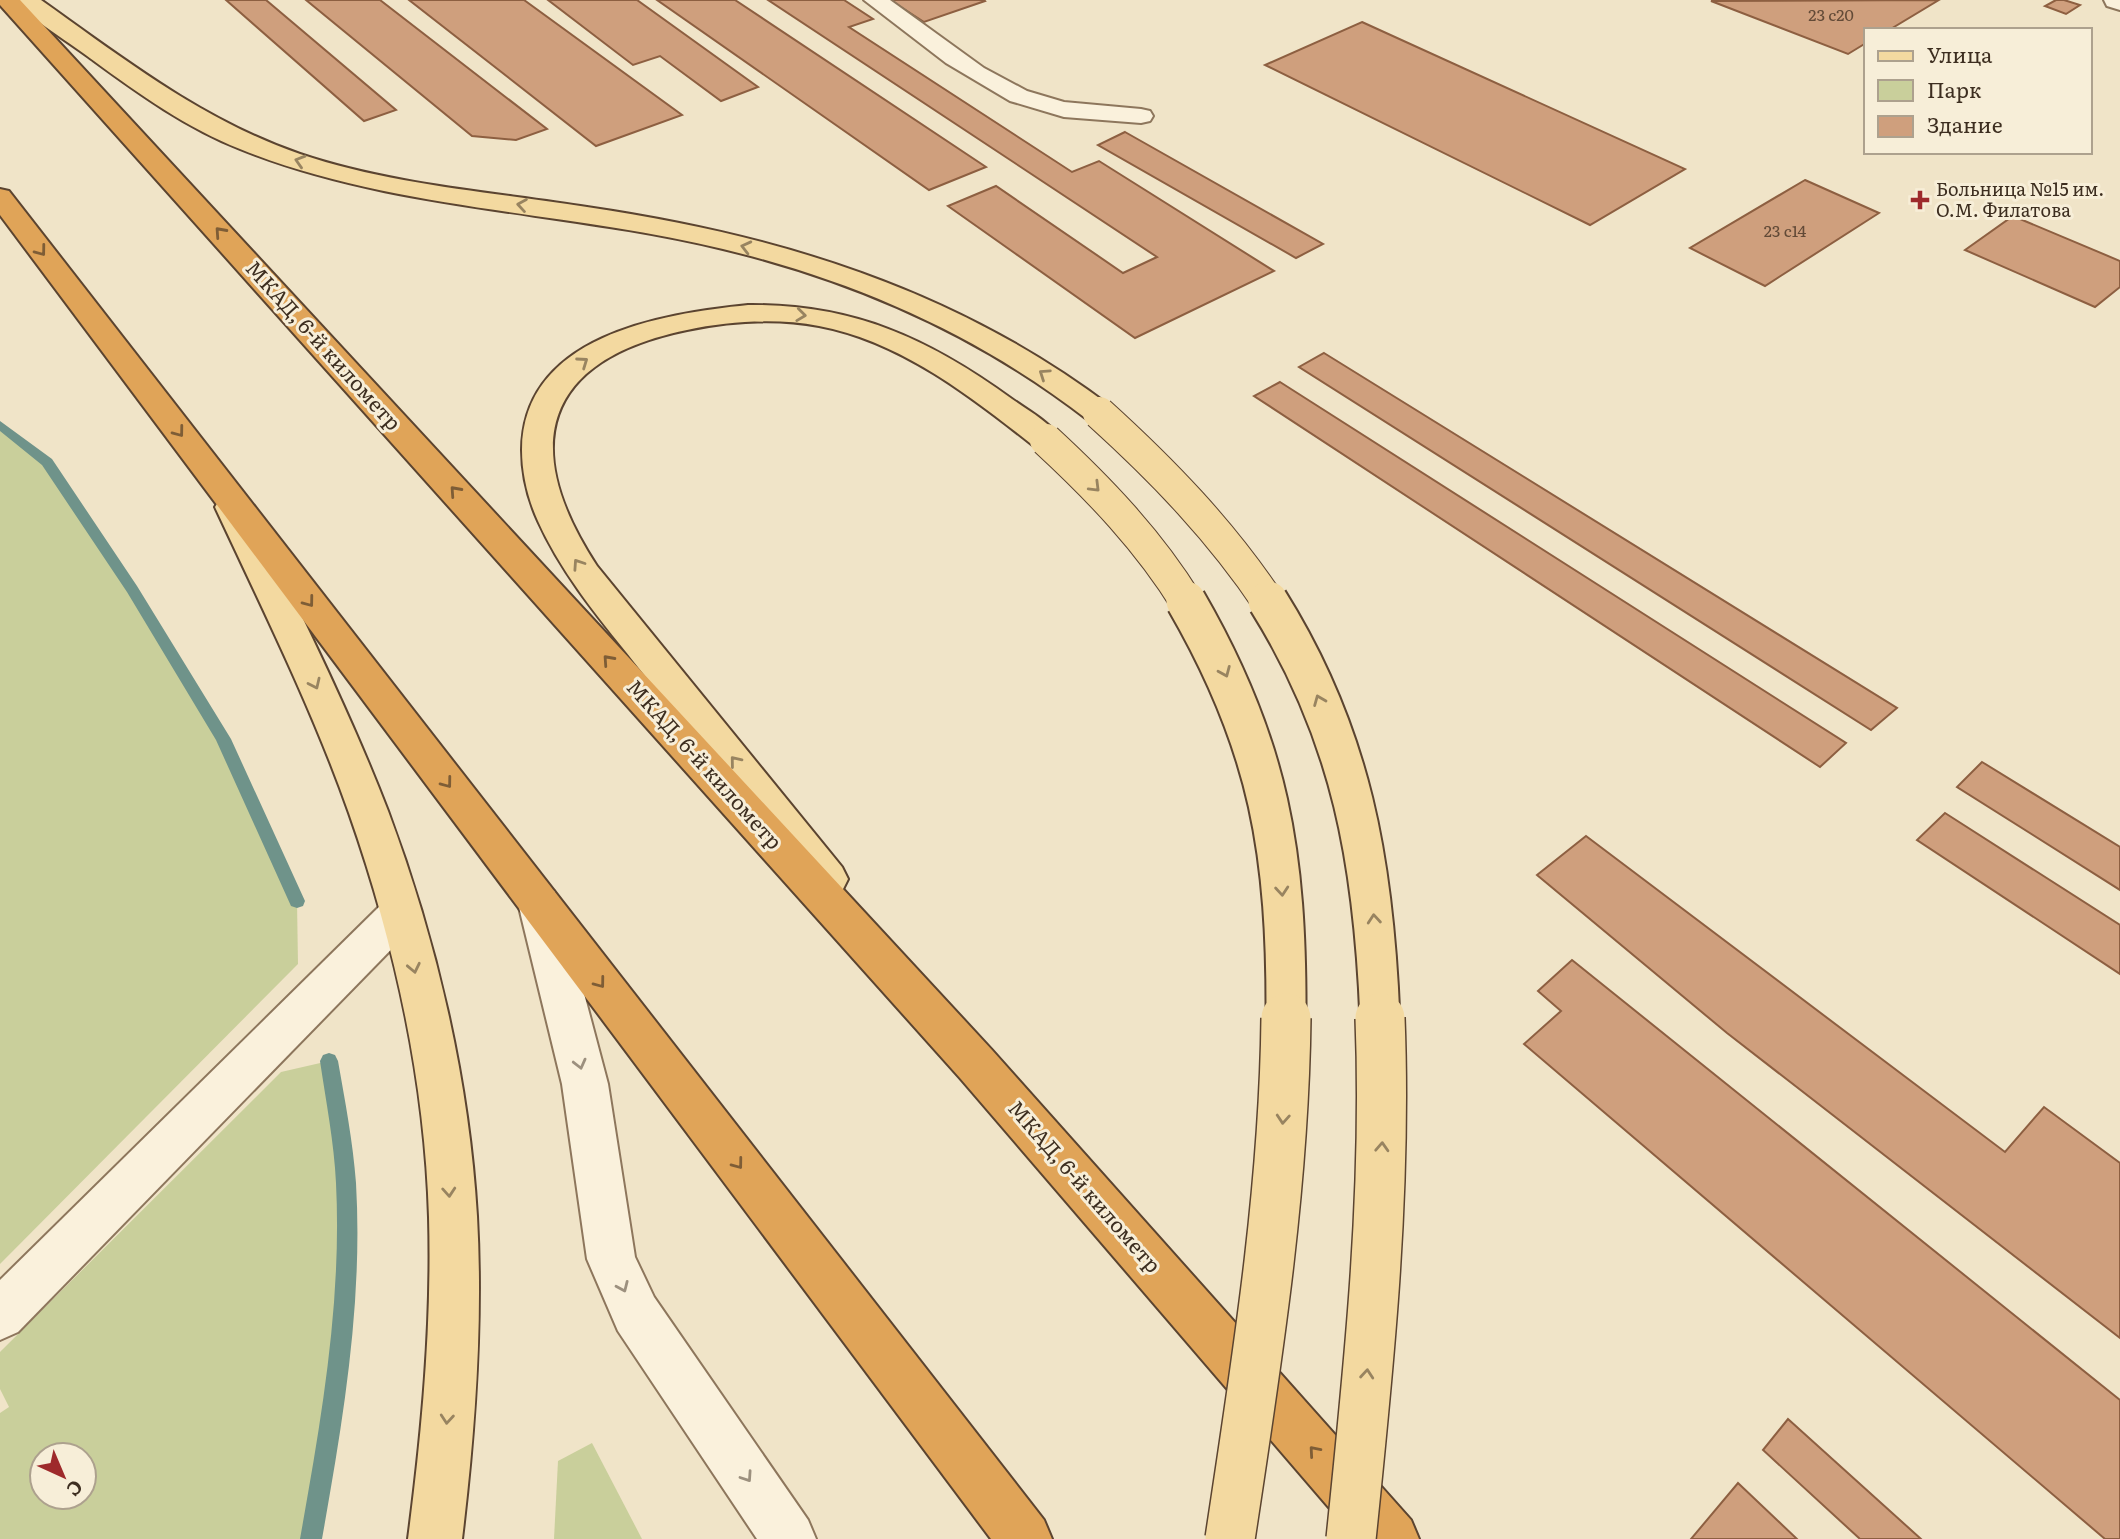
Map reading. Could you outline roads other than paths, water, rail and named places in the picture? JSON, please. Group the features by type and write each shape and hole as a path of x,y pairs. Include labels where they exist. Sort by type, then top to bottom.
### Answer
{"highway":[{"name":"МКАД, 6-й километр","path":"8,0 976,1064 1392,1539"},
{"path":"0,197 1025,1539"}],"main road":[{"path":"26,0 177,107 247,143 335,172 708,237 816,267 916,304 990,340 1030,364 1099,414 1161,470 1202,513 1234,551 1274,611 1311,680 1351,787 1373,900 1382,1037 1382,1136 1370,1329 1351,1539"},
{"path":"976,1064 585,574 562,540 547,507 540,482 538,437 541,414 563,379 600,351 646,331 676,322 712,315 753,312 819,317 879,336 944,368 1015,415 1046,440 1109,501 1161,563 1215,649 1251,741 1268,794 1277,841 1286,954 1287,1028 1283,1122 1254,1373 1230,1539"},
{"path":"223,489 328,712 383,856 400,913 433,1054 447,1150 454,1263 450,1386 435,1539"}],"lane":[{"path":"875,0 986,78 1025,100 1060,108 1141,116"},
{"path":"539,903 585,1084 611,1259 636,1314 789,1539"},
{"path":"0,1315 400,913"}],"waterway":[{"path":"0,425 47,462 132,589 223,739 297,901"},
{"path":"311,1539 333,1407 347,1273 345,1168 329,1061"}],"place":[{"name":"Больница №15 им. О.М. Филатова","path":"1920,200"}]}
